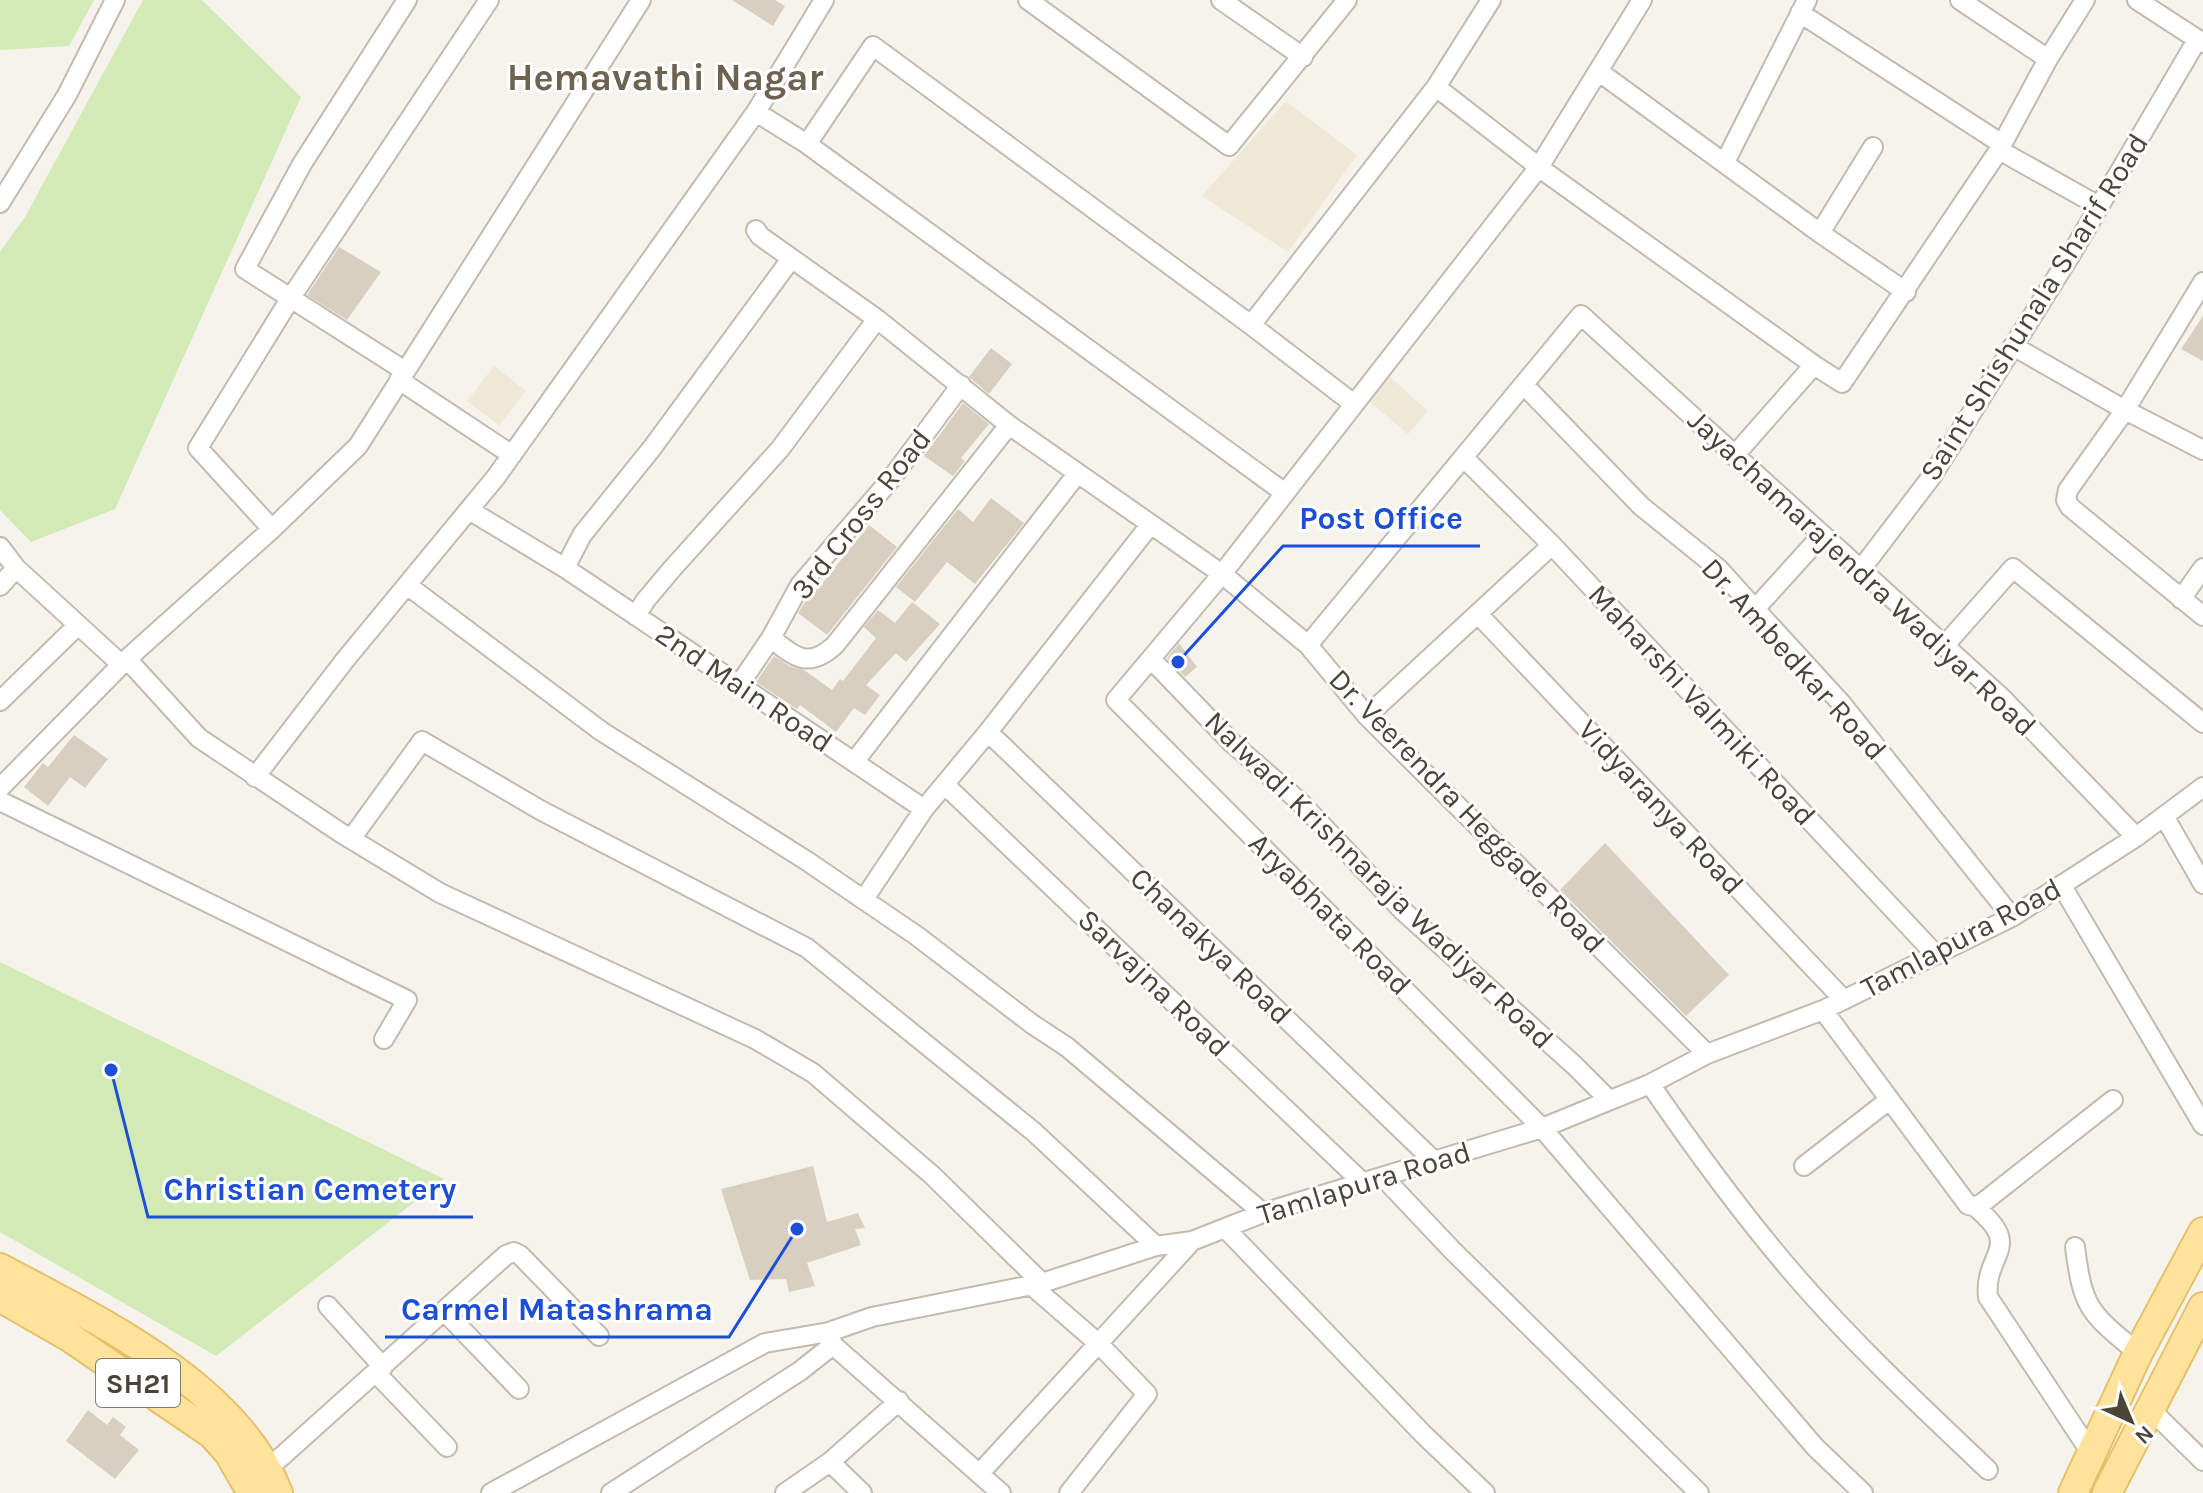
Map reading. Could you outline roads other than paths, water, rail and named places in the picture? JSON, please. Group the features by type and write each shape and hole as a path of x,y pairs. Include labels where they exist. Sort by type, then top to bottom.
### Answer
{"main road":[{"path":"2073,1493 2138,1353 2203,1232"},
{"path":"0,1268 110,1328 208,1395 245,1434 262,1485"},
{"name":"SH21","path":"0,1297 68,1336 212,1434 262,1485"},
{"path":"2107,1493 2203,1307"}],"street":[{"path":"0,203 67,95 115,0"},
{"path":"407,0 302,164 245,269 512,455"},
{"path":"272,529 198,448 290,299 489,0"},
{"path":"0,788 124,662 272,529 358,446 641,0"},
{"path":"255,777 345,660 512,455 756,112 824,0"},
{"path":"1028,0 1229,146 1347,0"},
{"path":"1221,0 1303,57"},
{"path":"1251,325 1436,87 1491,0"},
{"path":"1152,660 1539,167 1642,0"},
{"path":"1960,0 2048,59"},
{"path":"1436,87 1539,167 1842,383 1906,292 2000,147 2048,59 2085,0"},
{"path":"2137,0 2200,41"},
{"path":"1725,162 1803,6 2000,147 2099,206"},
{"name":"Saint Shishunala Sharif Road","path":"1862,568 1932,476 2200,41"},
{"path":"807,144 873,46 1354,404"},
{"path":"1598,71 1906,292"},
{"path":"756,112 807,144 1285,493"},
{"path":"1820,233 1873,147"},
{"name":"Dr. Veerendra Heggade Road","path":"756,230 791,259 877,319 1009,425 1222,574 1308,645 1367,716 1707,1054"},
{"path":"565,568 582,535 652,448 791,259"},
{"path":"2203,282 2125,410 2068,490 2066,500 2070,507 2203,616"},
{"name":"Jayachamarajendra Wadiyar Road","path":"1524,385 1581,315 2003,699 2136,837"},
{"path":"636,616 671,570 780,449 877,319"},
{"path":"2013,346 2203,450"},
{"path":"1734,456 1814,365"},
{"name":"3rd Cross Road","path":"739,685 771,638 800,585 891,479 961,385"},
{"path":"1308,645 1524,385"},
{"name":"Dr. Ambedkar Road","path":"1524,385 1641,506 1719,569 1842,704 2012,917"},
{"path":"771,638 800,657 811,659 820,658 835,645 1009,425"},
{"name":"Maharshi Valmiki Road","path":"1464,458 1552,545 1936,955"},
{"path":"854,762 1077,474"},
{"name":"2nd Main Road","path":"469,510 565,568 924,809"},
{"path":"864,899 924,809 1150,525"},
{"path":"1755,609 1822,535"},
{"path":"1367,716 1552,545"},
{"path":"0,547 16,568 124,662 199,738 255,777 440,893 755,1039 813,1073 932,1175 1147,1394 1069,1493"},
{"path":"0,586 16,568"},
{"path":"1945,645 2013,568 2203,723"},
{"path":"2181,599 2203,568"},
{"path":"407,585 601,731 917,936 1067,1047 1263,1213"},
{"name":"Vidyaranya Road","path":"1478,614 1844,1000"},
{"path":"0,701 78,625"},
{"name":"Aryabhata Road","path":"1152,660 1116,700 1542,1128 1815,1447 1863,1493"},
{"name":"Nalwadi Krishnaraja Wadiyar Road","path":"1152,660 1232,743 1300,802 1402,910 1608,1099"},
{"name":"Chanakya Road","path":"988,732 1434,1161"},
{"path":"351,839 422,741 542,811 807,948 1034,1132 1156,1246"},
{"name":"Sarvajna Road","path":"945,785 1362,1182"},
{"name":"Tamlapura Road","path":"491,1493 765,1343 831,1339 872,1317 1037,1284 1156,1246 1192,1241 1263,1213 1542,1128 1650,1084 1707,1054 1823,1010 2012,917 2136,837 2203,787"},
{"path":"0,801 407,1000 384,1039"},
{"path":"2164,816 2203,884"},
{"path":"2062,886 2203,1125"},
{"path":"1823,1010 1962,1200 1974,1206 1995,1226 2000,1235 1998,1258 1989,1279 1988,1297 2091,1453"},
{"path":"1650,1084 1702,1160 1799,1279 1887,1373 1988,1470"},
{"path":"1804,1166 1889,1100"},
{"path":"1974,1206 2113,1100"},
{"path":"1384,1178 1689,1491"},
{"path":"1225,1228 1424,1435 1485,1493"},
{"path":"979,1474 1192,1241"},
{"path":"2075,1247 2080,1288 2089,1309 2138,1353"},
{"path":"262,1485 380,1370 506,1255 514,1252 520,1255 599,1336"},
{"path":"328,1306 447,1447"},
{"path":"445,1312 519,1389"},
{"path":"611,1493 800,1371 831,1339 1001,1493"},
{"path":"785,1493 830,1462 899,1401"},
{"path":"2149,1408 2203,1461"},
{"path":"830,1462 862,1493"}],"place":[{"name":"Post Office","path":"1178,662"},
{"name":"Christian Cemetery","path":"111,1070"},
{"name":"Carmel Matashrama","path":"797,1229"}],"district":[{"name":"Hemavathi Nagar","path":"665,77"}]}
